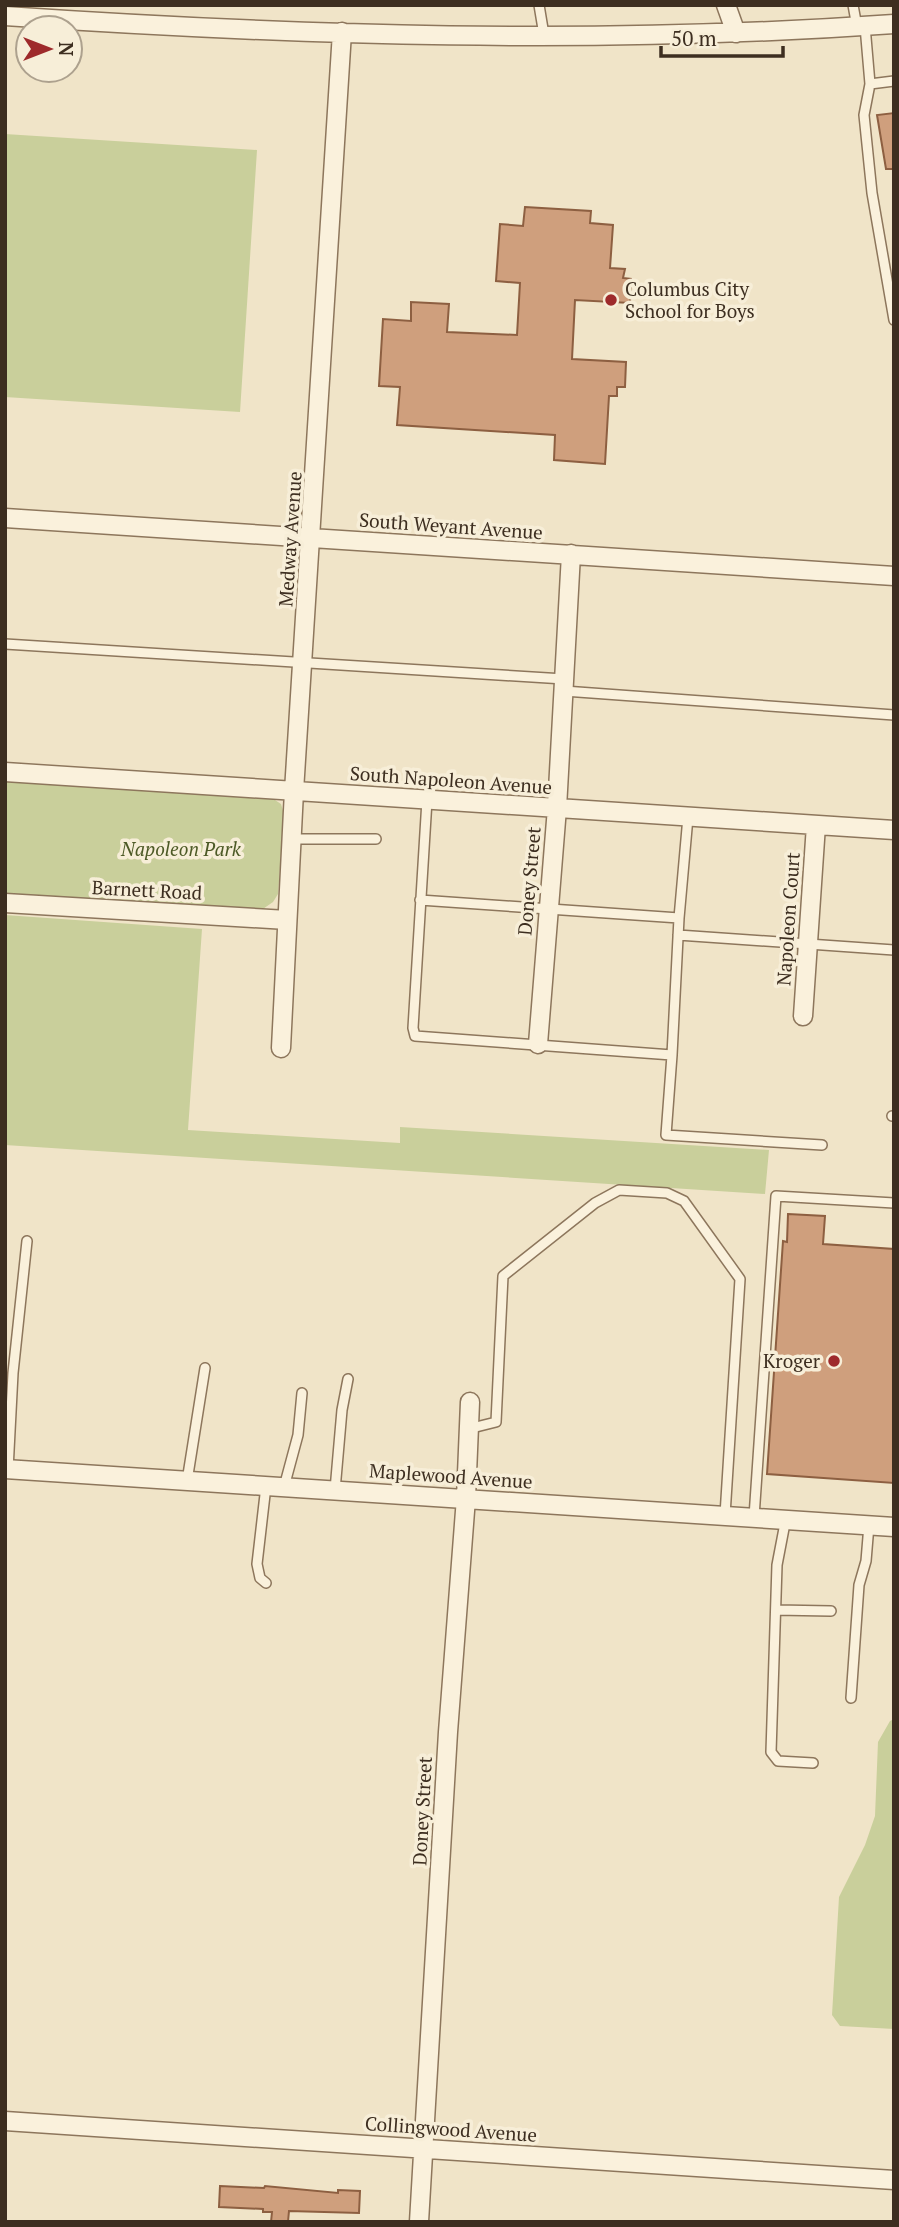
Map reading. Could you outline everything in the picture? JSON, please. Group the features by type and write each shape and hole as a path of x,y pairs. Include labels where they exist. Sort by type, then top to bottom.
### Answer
{"street":[{"path":"726,5 736,33"},
{"path":"5,16 140,25 544,36 736,33 894,24"},
{"name":"Medway Avenue","path":"281,1048 291,839 342,32"},
{"name":"South Weyant Avenue","path":"5,518 894,576"},
{"name":"Doney Street","path":"538,1044 556,808 571,554"},
{"name":"South Napoleon Avenue","path":"5,772 894,830"},
{"name":"Napoleon Court","path":"803,1016 816,825"},
{"name":"Barnett Road","path":"5,903 287,920"},
{"name":"Doney Street","path":"419,2222 470,1402"},
{"name":"Maplewood Avenue","path":"7,1470 894,1527"},
{"name":"Collingwood Avenue","path":"5,2121 894,2180"}],"lane":[{"path":"539,5 544,36"},
{"path":"853,5 861,27 870,84 864,116 872,193 894,320"},
{"path":"870,84 894,81"},
{"path":"5,644 303,664 894,715"},
{"path":"427,800 413,1028 415,1036 672,1055"},
{"path":"688,817 666,1135 822,1145"},
{"path":"291,839 376,839"},
{"path":"420,900 679,918"},
{"path":"678,935 894,950"},
{"path":"468,1429 496,1422 503,1276 595,1203 619,1190 667,1193 684,1201 740,1279 725,1515"},
{"path":"754,1517 776,1196 894,1203"},
{"path":"7,1470 13,1374 27,1241"},
{"path":"187,1481 205,1368"},
{"path":"335,1490 342,1410 348,1379"},
{"path":"266,1583 260,1578 257,1564 275,1486 298,1435 302,1392"},
{"path":"786,1518 777,1565 771,1752 778,1761 813,1763"},
{"path":"852,1698 859,1585 866,1561 869,1525"},
{"path":"776,1610 831,1611"}],"green space":[{"path":"5,134 257,150 240,412 5,397"},
{"name":"Napoleon Park","path":"5,780 272,798 281,804 284,814 278,894 273,902 260,911 5,895"},
{"path":"5,915 202,929 188,1130 400,1143 400,1127 769,1150 765,1194 5,1145"},
{"path":"894,1719 894,2029 840,2026 832,2015 839,1897 865,1845 875,1816 878,1742 890,1721"}],"building":[{"path":"894,113 894,169 886,169 877,115"},
{"path":"525,207 591,211 590,223 613,225 610,268 625,269 623,278 631,279 630,303 575,300 572,359 626,362 625,387 617,387 617,396 609,396 605,464 554,460 555,435 397,425 400,387 379,386 383,319 411,321 411,302 449,304 447,332 517,335 520,283 496,281 500,224 523,226"},
{"name":"Kroger","path":"788,1214 825,1216 823,1244 894,1249 894,1483 767,1474 783,1241 787,1242"},
{"path":"220,2186 265,2186 338,2193 338,2190 360,2191 359,2213 289,2211 288,2222 271,2222 272,2212 263,2212 263,2209 219,2207"}],"place":[{"name":"Columbus City School for Boys","path":"611,300"},
{"name":"Kroger","path":"834,1361"}]}
